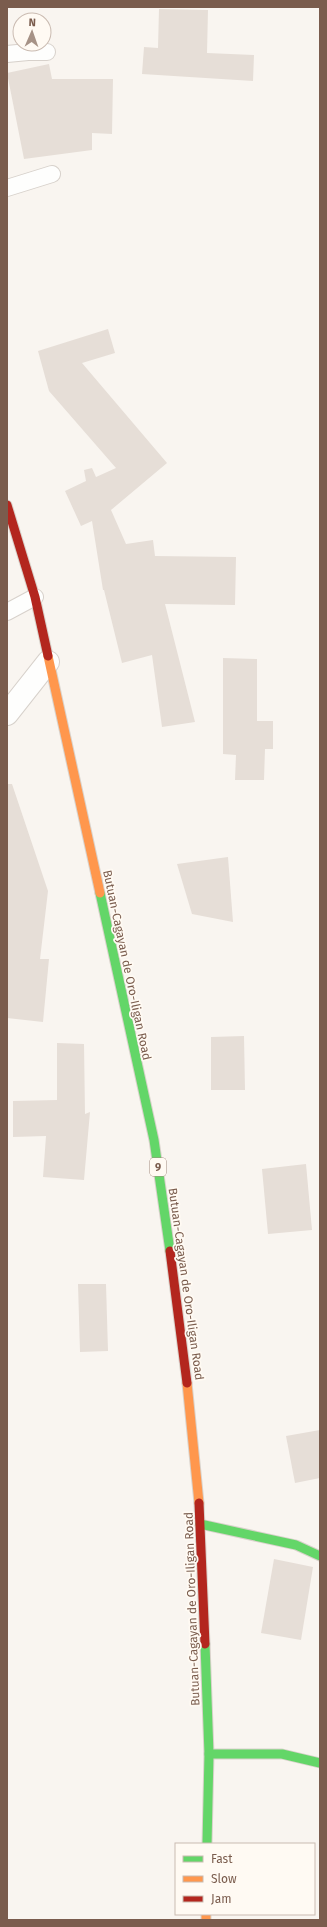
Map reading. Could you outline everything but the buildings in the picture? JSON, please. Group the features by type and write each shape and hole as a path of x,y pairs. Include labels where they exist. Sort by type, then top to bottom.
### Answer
{"main road":[{"name":"Butuan-Cagayan de Oro-Iligan Road","path":"7,505 35,597 48,662 154,1140 184,1347 200,1524 209,1754 207,1843"},
{"path":"200,1524 296,1545 320,1556"},
{"path":"209,1754 282,1754 320,1763"}],"street":[{"path":"7,714 48,662"}],"lane":[{"path":"7,54 28,52"},
{"path":"7,188 52,174"},
{"path":"7,612 35,597"}],"traffic: fast":[{"path":"100,893 154,1140 170,1251"},
{"path":"200,1524 296,1545 320,1556"},
{"path":"205,1644 209,1754 207,1843"},
{"path":"209,1754 282,1754 320,1763"}],"traffic: slow":[{"path":"48,656 100,893"},
{"path":"187,1383 199,1503"},
{"path":"206,1915 206,1920"}],"traffic: jam":[{"path":"7,505 35,597 48,656"},
{"path":"170,1251 187,1383"},
{"path":"199,1503 205,1644"}]}
